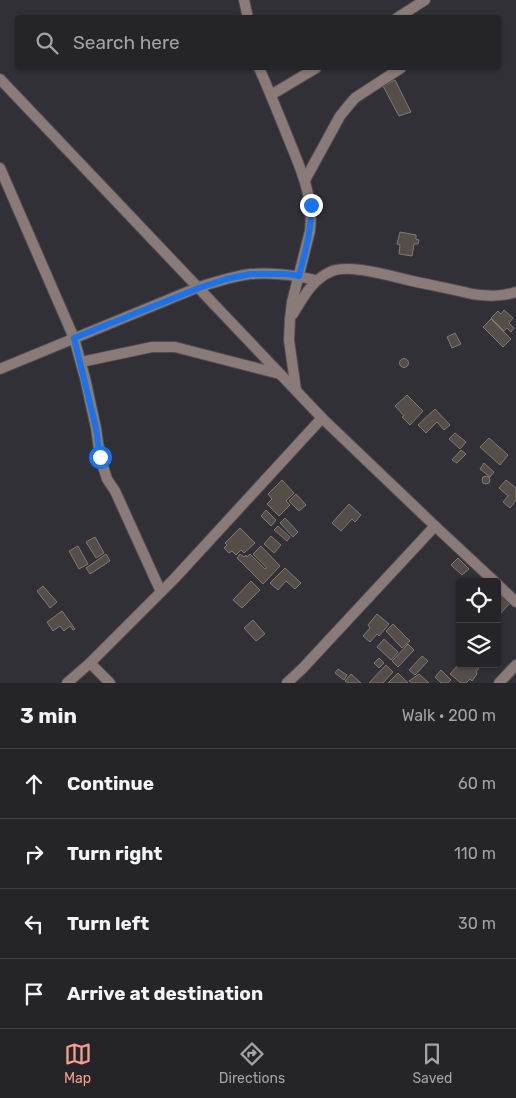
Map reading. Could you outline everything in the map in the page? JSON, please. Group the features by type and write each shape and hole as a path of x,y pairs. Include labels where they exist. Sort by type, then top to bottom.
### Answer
{"street":[{"path":"244,0 247,15"},
{"path":"402,15 425,0"},
{"path":"260,70 305,180 311,205 312,219 310,231 292,302 290,319 289,340 296,390"},
{"path":"271,96 313,70"},
{"path":"305,180 340,116 349,105 356,98 398,70"},
{"path":"0,79 322,418 491,578"},
{"path":"0,168 74,338 96,428 100,457 107,478 115,491 161,592"},
{"path":"290,319 306,292 316,280 331,271 346,269 479,295 499,296 516,292"},
{"path":"0,369 199,288 226,279 250,274 274,274 299,276 316,280"},
{"path":"81,362 152,347 176,347 281,374"},
{"path":"67,683 90,663 161,592 322,418"},
{"path":"287,683 435,526"},
{"path":"501,588 516,602"},
{"path":"90,663 110,683"},
{"path":"499,683 516,664"}],"building":[{"path":"395,80 411,112 399,116 383,86"},
{"path":"400,232 416,235 416,239 419,240 418,244 414,244 412,256 399,254 400,245 397,244"},
{"path":"504,310 513,318 509,323 514,328 511,332 507,328 504,331 491,318 498,311 501,314"},
{"path":"491,319 511,339 503,347 483,327"},
{"path":"455,333 461,344 452,348 447,337"},
{"path":"404,359 408,363 404,367 400,363"},
{"path":"407,395 423,411 410,425 395,406"},
{"path":"435,409 450,425 444,430 437,422 426,433 418,425"},
{"path":"455,433 466,442 460,449 449,439"},
{"path":"489,438 508,455 500,465 480,447"},
{"path":"461,450 466,454 457,463 452,460"},
{"path":"484,463 494,472 490,477 480,469"},
{"path":"486,476 490,480 486,484 482,480"},
{"path":"282,480 294,493 286,501 290,505 279,516 267,504 272,499 268,494"},
{"path":"506,480 516,488 516,500 510,508 503,502 508,496 499,488"},
{"path":"296,494 306,505 299,511 289,501"},
{"path":"349,504 361,515 355,522 352,519 341,531 332,523"},
{"path":"266,510 276,520 271,526 261,516"},
{"path":"285,518 298,532 293,537 280,523"},
{"path":"278,526 290,537 287,541 274,530"},
{"path":"240,528 255,543 244,553 241,550 236,555 232,551 229,553 224,548 227,545 225,543"},
{"path":"271,536 281,545 274,553 264,544"},
{"path":"95,537 104,553 96,558 86,542"},
{"path":"78,546 88,564 79,569 69,551"},
{"path":"261,546 280,566 263,584 237,558 240,554 247,557 250,554 265,569 267,568 253,554"},
{"path":"106,554 110,561 90,574 86,568"},
{"path":"458,558 469,569 462,575 451,565"},
{"path":"285,568 301,583 295,589 286,581 278,590 270,583"},
{"path":"251,581 260,590 242,608 233,600"},
{"path":"43,586 57,602 50,608 37,591"},
{"path":"501,595 510,603 501,613"},
{"path":"62,611 75,629 73,630 70,626 64,631 60,626 53,631 47,622"},
{"path":"377,614 389,624 379,636 377,634 370,642 363,636 370,628 368,625"},
{"path":"253,620 265,634 256,641 244,628"},
{"path":"393,624 410,641 402,648 386,631"},
{"path":"384,639 398,652 391,660 377,647"},
{"path":"408,644 414,650 398,667 392,661"},
{"path":"422,656 428,661 415,675 409,670"},
{"path":"379,658 384,663 379,668 374,663"},
{"path":"386,665 393,672 383,683 369,683"},
{"path":"456,667 479,668 472,681 470,679 466,683 461,683 450,674"},
{"path":"338,669 347,675 344,680 335,673"},
{"path":"441,670 451,680 448,683 441,683 435,677"},
{"path":"398,673 408,683 388,683"},
{"path":"351,674 361,683 348,683 345,681"},
{"path":"419,674 429,683 412,683 409,681"}],"route":[{"path":"100,457 96,428 74,338 226,279 266,273 299,276 310,231 312,219 311,205"}]}
